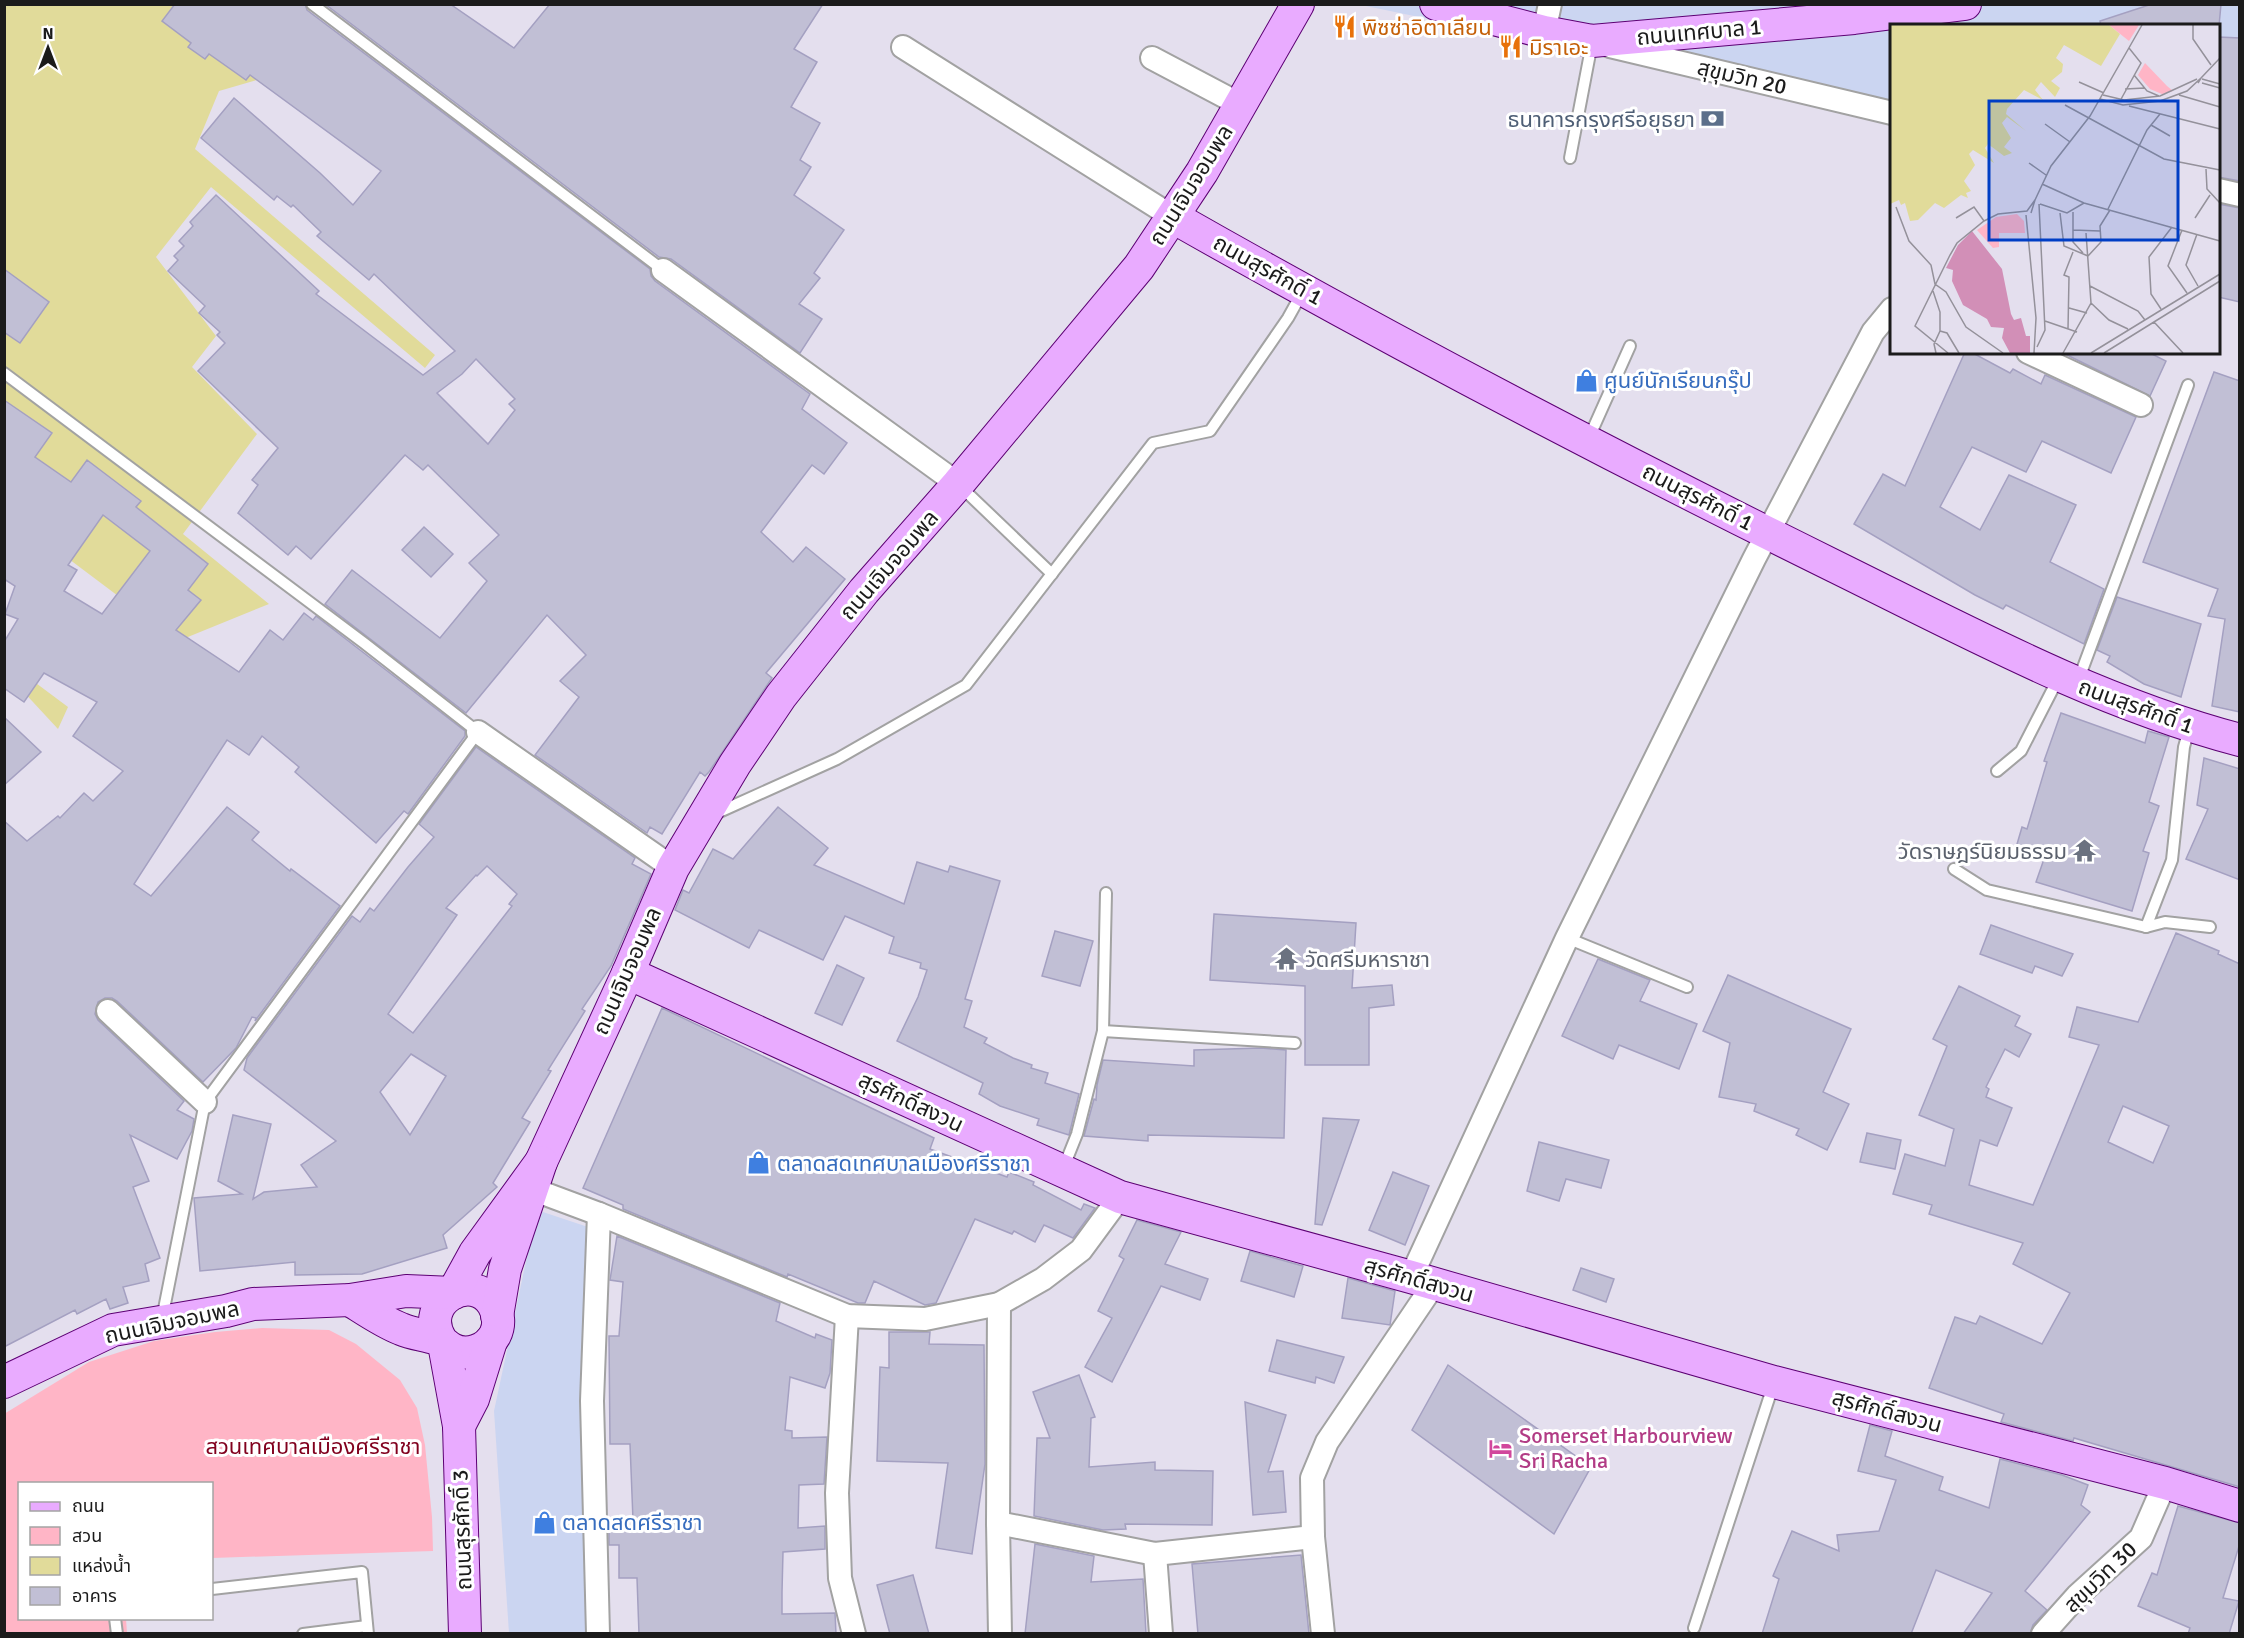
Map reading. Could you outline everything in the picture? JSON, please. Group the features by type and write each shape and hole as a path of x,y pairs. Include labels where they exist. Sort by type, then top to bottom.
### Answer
{"street":[{"name":"ถนนเจิมจอมพล","path":"494,1329 505,1269 536,1176 673,868 735,764 781,696 864,591 958,484 1139,267 1173,217 1241,105 1298,4"},
{"name":"ถนนเทศบาล 1","path":"1436,4 1547,18 1592,41 1854,18 1965,4"},
{"name":"สุขุมวิท 20","path":"1592,41 1890,112"},
{"path":"903,47 1173,217"},
{"path":"1152,58 1241,105"},
{"path":"2220,190 2240,195"},
{"name":"ถนนสุรศักดิ์ 1","path":"1173,217 1303,291 1588,440 1768,533 2068,681 2190,726 2240,741"},
{"path":"663,270 958,484"},
{"path":"1323,1634 1313,1537 1312,1478 1327,1442 1422,1281 1567,938 1768,533 1873,332 1890,311"},
{"path":"2032,354 2140,405"},
{"path":"478,732 673,868"},
{"name":"สุรศักดิ์สงวน","path":"628,973 1120,1197 1774,1382 2165,1483 2240,1506"},
{"path":"108,1011 205,1102"},
{"path":"536,1176 599,1214 847,1316 925,1318 999,1304 1043,1279 1082,1250 1120,1197"},
{"name":"ถนนเจิมจอมพล","path":"4,1382 113,1330 226,1311 253,1304 350,1300 401,1292 453,1293 484,1240 536,1176"},
{"path":"598,1634 592,1401 599,1214"},
{"path":"401,1292 464,1256 484,1240"},
{"path":"350,1300 402,1329 443,1342 463,1353 483,1348 494,1329 492,1302 474,1290 464,1290 444,1298 435,1316 435,1325 443,1342"},
{"path":"999,1304 1000,1634"},
{"path":"847,1316 837,1494 840,1578 854,1634"},
{"name":"ถนนสุรศักดิ์ 3","path":"459,1426 473,1399 494,1329"},
{"name":"ถนนสุรศักดิ์ 3","path":"443,1342 459,1426 465,1634"},
{"name":"สุขุมวิท 30","path":"2043,1634 2077,1596 2140,1538 2165,1483"},
{"path":"998,1523 1155,1554 1313,1537"},
{"path":"1155,1554 1161,1634"}],"lane":[{"path":"312,4 663,270"},
{"path":"1570,158 1592,41"},
{"path":"673,868 717,812 837,759 966,685 1153,443 1210,431 1288,318 1303,291"},
{"path":"1588,440 1630,346"},
{"path":"4,373 364,643 478,732 205,1102 161,1322"},
{"path":"1997,771 2021,751 2068,681 2188,385"},
{"path":"958,484 1052,574"},
{"path":"2146,927 2172,860 2184,747 2190,726"},
{"path":"1954,869 1987,890 2146,927 2165,922 2210,927"},
{"path":"1062,1172 1077,1134 1104,1031 1106,893"},
{"path":"1567,938 1687,987"},
{"path":"1104,1031 1295,1042"},
{"path":"1694,1628 1774,1382"},
{"path":"213,1589 362,1572 368,1630 303,1634"}],"shaded area":[{"path":"1367,4 2239,5 2239,210 2220,204 2220,24 1890,24 1890,121 1722,80 1366,6"},
{"name":"ตลาดสดศรีราชา","path":"537,1210 588,1227 585,1633 509,1633 494,1411"}],"green space":[{"name":"สวนเทศบาลเมืองศรีราชา","path":"262,1328 329,1330 356,1344 400,1380 417,1408 425,1445 433,1551 213,1558 213,1482 18,1482 18,1620 126,1620 127,1633 5,1633 4,1414 89,1362 154,1341"}],"water":[{"path":"4,5 315,5 260,79 219,91 195,149 435,355 425,368 211,187 156,257 216,336 192,367 257,434 183,534 269,604 178,641 5,511"},
{"path":"5,660 68,707 58,729 20,688"}],"building":[{"path":"175,4 305,4 307,10 650,269 655,281 810,394 802,409 847,443 824,474 812,465 761,532 793,562 806,547 845,579 766,673 772,678 709,772 705,776 700,772 662,834 650,827 647,833 535,755 579,697 560,681 586,655 547,615 466,713 325,604 352,570 440,638 487,581 469,563 499,535 428,465 423,470 405,455 311,559 296,546 288,555 238,513 258,485 252,480 278,448 198,371 225,343 217,335 220,332 199,313 205,306 168,271 178,260 174,256 184,246 179,241 193,226 190,222 216,195 319,291 316,294 423,375 455,351 374,274 369,280 317,236 321,232 293,205 291,207 277,196 274,200 201,138 234,98 353,205 381,171 250,75 246,80 209,54 205,59 188,47 191,43 162,21","holes":["476,359 515,399 509,404 515,410 488,444 437,393 462,374"]},
{"path":"325,4 450,4 514,48 550,4 823,4 794,49 817,62 791,107 820,123 800,160 811,167 794,195 844,230 814,273 820,278 799,304 822,319 800,353 671,259 659,257"},
{"path":"2152,4 2221,4 2219,24 2101,24 2100,21"},
{"path":"2220,37 2240,38 2240,181 2220,177"},
{"path":"2220,204 2240,208 2240,302 2220,297"},
{"path":"4,269 49,302 20,343 4,332"},
{"path":"1964,354 1975,354 2010,373 2013,369 2041,384 2045,375 2136,417 2111,473 2042,441 2026,472 1972,447 1940,507 1980,530 2009,475 2076,505 2050,562 2104,589 2084,644 2006,605 2003,609 1975,595 1854,524 1883,474 1905,486"},
{"path":"2065,354 2152,354 2166,361 2150,396"},
{"path":"2214,372 2240,381 2240,712 2212,706 2225,619 2208,616 2218,589 2143,562"},
{"path":"4,400 52,433 35,457 71,482 87,460 141,501 136,507 208,564 188,590 201,600 176,630 239,672 270,630 283,640 304,613 313,620 316,616 465,731 465,736 408,814 404,811 376,843 295,772 299,767 262,736 249,755 227,740 134,884 151,896 227,807 259,832 252,840 290,871 291,869 340,906 255,1021 256,1018 252,1017 236,1048 203,1082 117,1001 105,998 98,1002 95,1014 98,1020 184,1101 177,1110 194,1119 192,1131 177,1159 130,1135 149,1181 133,1187 160,1258 145,1264 149,1281 123,1287 128,1303 110,1309 106,1299 77,1314 75,1310 4,1347 4,821 27,841 58,816 60,818 84,793 93,801 123,771 73,736 97,702 44,673 24,702 4,688 4,642 18,619 5,614 15,586 4,579","holes":["103,515 150,551 102,614 64,591 77,570 68,565"]},
{"path":"424,527 453,554 431,577 402,550"},
{"path":"2117,597 2201,624 2181,697 2144,684 2107,662 2110,656 2097,650"},
{"path":"2061,713 2145,743 2148,731 2169,737 2149,802 2159,806 2143,851 2149,853 2132,911 2036,882 2044,859 2015,851 2022,827 2027,829 2047,762 2044,761"},
{"path":"4,717 41,752 4,785"},
{"path":"476,747 635,858 632,864 651,874 611,966 582,1009 585,1011 548,1070 551,1071 522,1118 530,1122 493,1183 497,1187 443,1235 447,1248 362,1274 295,1275 295,1262 200,1271 194,1198 242,1194 218,1181 233,1115 271,1124 253,1199 264,1192 317,1187 301,1165 336,1141 244,1070 247,1058 352,916 360,922 370,908 374,911 434,837 419,824","holes":["487,866 517,894 509,904 512,906 413,1033 388,1014 457,915 446,908","411,1054 446,1076 410,1135 380,1092"]},
{"path":"2204,758 2240,769 2240,880 2186,859 2208,809 2197,805"},
{"path":"778,807 828,848 814,865 904,904 917,862 948,872 950,866 1000,881 965,999 972,1001 964,1027 987,1038 984,1043 1032,1065 1031,1068 1048,1073 1045,1083 1079,1094 1069,1135 1037,1125 1039,1119 1000,1106 979,1094 983,1083 897,1041 918,997 927,970 920,968 921,963 889,953 894,937 845,916 823,960 759,930 749,948 675,910 683,890 689,893 713,849 733,859"},
{"path":"1214,914 1356,923 1352,988 1392,985 1394,1005 1369,1008 1369,1065 1305,1065 1305,986 1210,980"},
{"path":"1991,925 2073,954 2062,976 2035,966 2032,973 1980,954"},
{"path":"1055,931 1093,941 1080,986 1042,976"},
{"path":"2176,933 2219,951 2218,954 2240,964 2240,1487 2074,1438 2073,1441 2001,1422 2004,1414 1929,1388 1955,1317 1976,1324 1980,1316 2042,1344 2070,1293 2013,1264 2023,1243 1929,1214 1932,1205 1893,1194 1905,1154 1945,1166 1954,1129 1919,1115 1947,1046 1933,1039 1959,986 2020,1016 2015,1026 2031,1034 2019,1057 2005,1049 1986,1087 1989,1089 1986,1097 2012,1108 1997,1146 1980,1140 1969,1185 2033,1205 2099,1045 2069,1037 2077,1007 2138,1022","holes":["2123,1106 2169,1126 2153,1163 2108,1142"]},
{"path":"1598,959 1650,980 1640,1001 1697,1024 1679,1069 1619,1045 1613,1059 1562,1036"},
{"path":"837,965 864,978 842,1025 815,1013"},
{"path":"1728,975 1851,1029 1823,1092 1849,1104 1827,1150 1796,1135 1799,1129 1754,1111 1756,1104 1719,1097 1730,1043 1703,1031"},
{"name":"ตลาดสดเทศบาลเมืองศรีราชา","path":"662,1008 934,1138 930,1149 1007,1177 1009,1172 1034,1182 1033,1185 1081,1210 1084,1204 1095,1208 1073,1238 1044,1225 1035,1242 1014,1231 1012,1234 975,1219 936,1303 925,1305 874,1281 865,1303 858,1303 788,1274 787,1277 623,1209 623,1205 583,1188"},
{"path":"1261,1048 1286,1050 1284,1138 1148,1135 1148,1141 1084,1136 1094,1099 1096,1100 1103,1060 1194,1066 1194,1050"},
{"path":"1323,1118 1359,1120 1322,1225 1315,1224"},
{"path":"1867,1133 1901,1140 1895,1169 1860,1162"},
{"path":"1539,1142 1609,1160 1601,1188 1566,1179 1559,1201 1527,1191"},
{"path":"1393,1172 1429,1186 1405,1245 1369,1230"},
{"path":"1137,1220 1181,1232 1165,1264 1208,1279 1200,1300 1161,1286 1112,1382 1085,1367 1112,1318 1098,1311 1124,1259 1119,1256"},
{"path":"617,1236 780,1303 776,1321 815,1338 816,1334 832,1340 830,1373 825,1388 790,1377 785,1430 792,1431 792,1438 827,1437 824,1484 799,1485 798,1528 825,1526 825,1549 783,1552 782,1614 835,1613 836,1634 639,1634 637,1578 619,1578 619,1545 609,1545 609,1521 633,1520 630,1444 610,1444 609,1336 619,1336 623,1282 610,1280"},
{"path":"1250,1251 1303,1266 1294,1297 1241,1281"},
{"path":"1581,1268 1614,1279 1606,1302 1573,1290"},
{"path":"1348,1278 1395,1291 1390,1325 1342,1318"},
{"path":"889,1332 930,1332 929,1344 984,1345 985,1464 972,1554 936,1548 948,1463 877,1461 880,1367 889,1368"},
{"path":"1277,1340 1344,1357 1334,1383 1316,1377 1315,1383 1269,1371"},
{"name":"Somerset Harbourview Sri Racha","path":"1448,1365 1591,1467 1554,1534 1412,1430"},
{"path":"1079,1375 1095,1417 1091,1418 1089,1467 1155,1462 1155,1470 1213,1471 1212,1525 1125,1524 1126,1529 1103,1530 1034,1516 1037,1438 1050,1438 1033,1392"},
{"path":"1245,1402 1286,1415 1268,1472 1283,1471 1286,1512 1253,1515"},
{"path":"1870,1425 1892,1431 1885,1456 1943,1477 1939,1490 1989,1508 2000,1459 2062,1475 2088,1485 2081,1505 2090,1512 2025,1591 2047,1610 2033,1625 2030,1634 1963,1634 1992,1593 1936,1570 1911,1634 1762,1634 1779,1579 1773,1576 1792,1531 1839,1551 1837,1535 1879,1531 1896,1480 1858,1471"},
{"path":"2178,1506 2240,1523 2240,1543 2223,1598 2239,1601 2229,1634 2188,1634 2190,1628 2138,1606 2152,1573 2157,1575"},
{"path":"1035,1544 1094,1556 1091,1582 1143,1579 1146,1634 1025,1634"},
{"path":"1301,1555 1309,1634 1198,1634 1192,1564"},
{"path":"913,1575 929,1634 890,1634 877,1585"}],"place":[{"name":"พิซซ่าอิตาเลียน","path":"1344,27"},
{"name":"มิราเอะ","path":"1511,47"},
{"name":"ธนาคารกรุงศรีอยุธยา","path":"1713,119"},
{"name":"ศูนย์นักเรียนกรุ๊ป","path":"1586,380"},
{"name":"วัดราษฎร์นิยมธรรม","path":"2085,851"},
{"name":"วัดศรีมหาราชา","path":"1287,959"},
{"name":"ตลาดสดเทศบาลเมืองศรีราชา","path":"759,1163"},
{"name":"Somerset Harbourview Sri Racha","path":"1501,1448"},
{"name":"ตลาดสดศรีราชา","path":"544,1522"}]}
